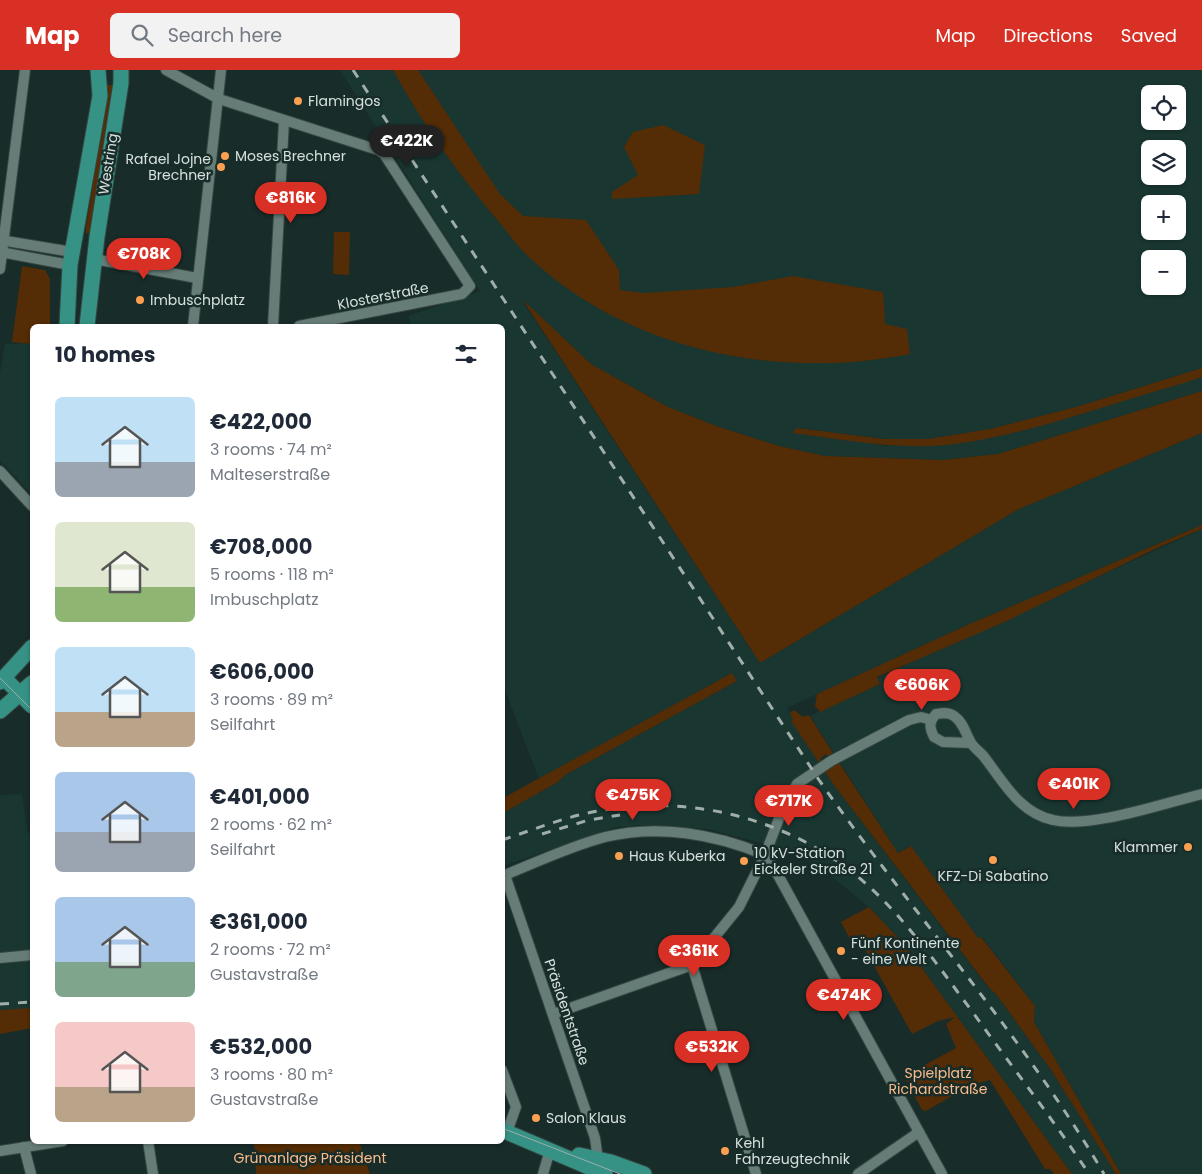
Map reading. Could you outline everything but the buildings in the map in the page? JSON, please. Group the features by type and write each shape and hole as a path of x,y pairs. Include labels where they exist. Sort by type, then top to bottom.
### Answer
{"main road":[{"name":"Westring","path":"87,324 94,259 121,83 121,70"},
{"name":"Westring","path":"67,324 71,259 98,112 100,73"},
{"path":"71,259 94,259"},
{"path":"30,650 1,678 30,704"},
{"path":"0,711 30,685"},
{"path":"505,1131 550,1150 568,1160 605,1174"},
{"path":"550,1150 611,1162 644,1174"},
{"path":"598,1160 605,1174"}],"street":[{"path":"0,269 2,240 25,70"},
{"path":"166,70 219,99 284,121 273,324"},
{"path":"193,324 221,70"},
{"name":"Klosterstraße","path":"284,121 378,150 384,154 470,286 462,294 316,324"},
{"path":"2,240 71,259"},
{"path":"1,252 71,259"},
{"path":"94,259 197,278"},
{"path":"0,471 30,504"},
{"path":"970,742 943,742 934,738 930,728 931,720 936,714 946,712 954,715 965,729 970,742 984,756 1017,800 1028,809 1052,820 1065,822 1096,820 1202,794"},
{"path":"553,1014 692,965 739,907 765,855 792,791 797,784 817,770 910,720 921,717 931,720"},
{"name":"Präsidentstraße","path":"598,1160 595,1138 505,875 602,838 621,834 688,834 729,842 765,855"},
{"path":"765,855 942,1174"},
{"path":"0,958 30,955"},
{"path":"692,965 756,1174"},
{"path":"505,1078 516,1107 505,1131"},
{"path":"858,1174 919,1132"},
{"path":"0,1151 44,1144"},
{"path":"148,1144 153,1174"},
{"path":"24,1147 31,1174"},
{"path":"543,1174 550,1150"}],"shaded area":[{"path":"340,70 1202,70 1202,368 1076,407 990,429 928,439 885,439 798,428 886,446 1017,432 1202,377 1202,391 998,454 943,460 825,456 779,446 719,427 668,407 591,364 523,302 760,663 1019,509 1202,433 1202,525 965,626 787,708 836,788 988,988 996,994 1051,1070 1116,1174 1072,1174 905,945 869,907 821,868 792,851 708,829 643,825 616,827 505,865 505,812 558,782 565,775 737,681 732,673 539,779 505,690 505,324 411,324 408,316 480,291"},
{"path":"30,343 30,493 0,460 0,373 5,344"},
{"path":"1202,529 1202,1174 1121,1174 1034,1022 1035,1006 982,937 978,939 910,846 898,853 810,716 880,684 877,678"},
{"path":"22,794 28,833 30,834 30,1026 0,1033 0,795"}],"green space":[{"path":"393,70 418,70 500,194 523,216 586,220 619,270 620,290 644,293 733,287 793,276 883,292 885,324 907,329 910,354 860,361 810,363 759,360 709,351 661,337 614,317 571,291 522,250 469,186 442,149 416,110"},
{"path":"106,85 114,85 91,234 86,233 86,226"},
{"path":"663,125 705,145 699,194 612,199 612,192 638,175 624,147 633,132"},
{"path":"334,232 350,232 349,275 333,274"},
{"path":"22,266 45,270 50,279 50,324 30,324 30,344 12,342"},
{"path":"522,299 591,364 668,407 719,427 779,446 825,456 943,460 998,454 1202,391 1202,433 1019,509 760,663"},
{"path":"1202,368 1202,377 1181,384 1045,425 962,443 898,446 792,433 797,428 884,439 928,439 990,429 1076,407"},
{"path":"1202,525 1202,529 1159,547 1009,620 877,677 880,684 820,712 815,706 817,694 965,626"},
{"path":"732,673 737,681 565,775 558,782 505,812 505,797"},
{"path":"794,710 803,717 809,715 833,753 828,756 826,754 820,759 827,768 838,761 898,853 911,846 978,938 981,937 1035,1006 1034,1022 1121,1174 1116,1174 1051,1070 996,994 989,988 836,788 791,721 793,720 790,713"},
{"name":"Spielplatz Richardstraße","path":"869,907 905,945 1072,1174 1054,1174 1050,1169 1045,1169 990,1080 971,1085 926,1111 922,1110 904,1076 956,1048 946,1024 955,1017 938,1021 912,1034 859,939 852,943 841,922"},
{"path":"30,1008 30,1028 0,1034 0,1010"},
{"name":"Grünanlage Präsident","path":"254,1144 360,1144 370,1174 256,1174"}],"tram line":[{"path":"0,678 30,708"},
{"path":"505,1129 620,1174"}],"railway":[{"path":"353,70 819,780 1038,1072 1104,1174"},
{"path":"505,839 591,812 638,806 671,806 705,809 738,816 770,826 830,856 874,891 905,924 1047,1113 1089,1174"},
{"path":"542,834 589,820 620,815"},
{"path":"0,1004 30,1002"}],"place":[{"name":"Flamingos","path":"298,101"},
{"name":"Moses Brechner","path":"225,156"},
{"name":"Rafael Jojne Brechner","path":"221,167"},
{"name":"Imbuschplatz","path":"140,300"},
{"name":"Klammer","path":"1188,847"},
{"name":"Haus Kuberka","path":"619,856"},
{"name":"KFZ-Di Sabatino","path":"993,860"},
{"name":"10 kV-Station Eickeler Straße 21","path":"744,861"},
{"name":"Fünf Kontinente - eine Welt","path":"841,951"},
{"name":"Salon Klaus","path":"536,1118"},
{"name":"Kehl Fahrzeugtechnik","path":"725,1151"}]}
